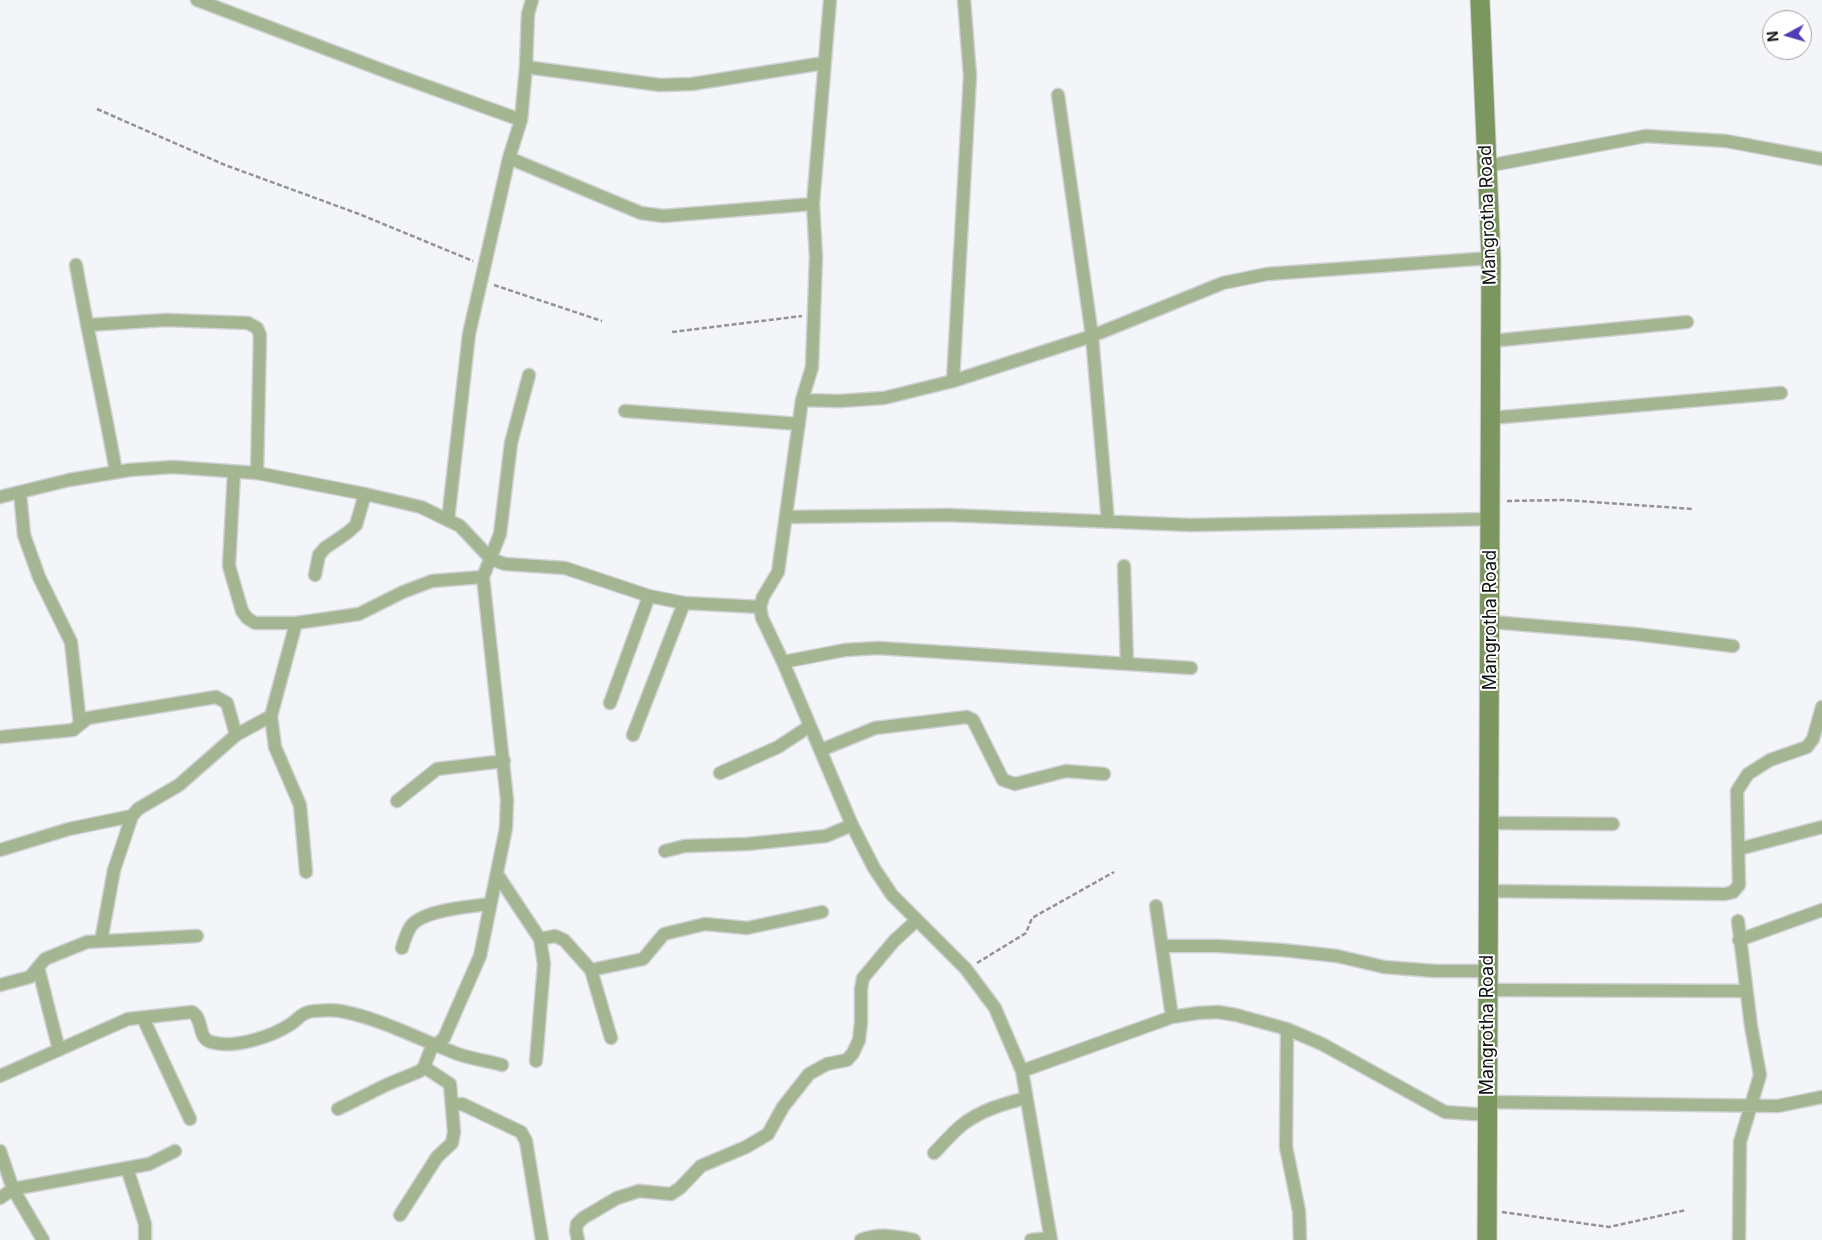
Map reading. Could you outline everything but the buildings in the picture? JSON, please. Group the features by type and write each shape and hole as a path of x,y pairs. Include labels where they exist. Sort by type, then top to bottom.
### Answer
{"main road":[{"name":"Mangrotha Road","path":"1480,0 1491,258 1488,1240"}],"street":[{"path":"197,0 521,120"},
{"path":"448,520 465,363 481,280 509,158 521,120 528,14 532,0"},
{"path":"830,0 813,204 816,257 812,367 802,400 778,572 763,597 760,606 762,618 783,662 852,825 874,868 892,895 966,969 995,1008 1022,1071 1050,1239 1031,1240"},
{"path":"953,381 970,76 964,0"},
{"path":"526,67 660,85 692,84 824,63"},
{"path":"1058,96 1092,336 1108,522"},
{"path":"1487,166 1646,136 1726,141 1822,158"},
{"path":"509,158 641,212 663,216 813,204"},
{"path":"802,400 840,401 884,398 953,381 1092,336 1223,283 1267,274 1491,258"},
{"path":"76,265 116,472"},
{"path":"87,325 166,320 248,323 257,328 260,336 257,473"},
{"path":"1491,341 1687,322"},
{"path":"338,1109 386,1085 420,1071 424,1067 431,1049 444,1038 480,956 506,828 504,761 483,577 500,534 511,443 529,375"},
{"path":"1491,418 1781,393"},
{"path":"624,411 799,424"},
{"path":"0,497 68,480 116,472 173,467 257,473 421,507 460,526 491,559 505,564 565,568 648,596 684,603 760,606"},
{"path":"234,472 229,566 242,611 247,618 255,623 296,623 359,614 403,592 432,581 483,577"},
{"path":"20,492 24,535 39,577 71,642 80,724"},
{"path":"314,575 319,555 325,548 347,533 356,524 365,494"},
{"path":"786,517 947,515 1191,525 1491,510"},
{"path":"1124,566 1127,664"},
{"path":"610,703 648,596"},
{"path":"633,734 684,603"},
{"path":"1490,622 1635,634 1733,646"},
{"path":"296,623 271,716 275,747 300,806 306,872"},
{"path":"783,662 828,653 878,648 1191,668"},
{"path":"0,737 73,730 88,718 216,697 227,703 236,735"},
{"path":"1489,891 1724,894 1733,892 1739,885 1738,791 1748,774 1770,760 1807,747 1813,739 1822,707"},
{"path":"101,941 114,870 132,816 138,808 179,785 236,735 271,716"},
{"path":"821,750 875,728 967,717 973,720 1003,780 1009,783 1015,784 1066,771 1104,774"},
{"path":"720,773 778,747 810,726"},
{"path":"397,800 437,768 504,761"},
{"path":"0,850 69,829 132,816"},
{"path":"1489,823 1613,824"},
{"path":"666,851 685,846 748,844 826,836 852,825"},
{"path":"1738,849 1822,827"},
{"path":"497,874 540,939 544,964 536,1061"},
{"path":"402,948 411,926 420,918 449,909 490,904"},
{"path":"1156,906 1172,1017"},
{"path":"1740,940 1822,910"},
{"path":"591,970 643,959 664,934 705,924 747,928 822,912"},
{"path":"578,1240 576,1231 578,1224 583,1218 617,1198 638,1191 671,1194 680,1188 701,1166 746,1148 768,1134 783,1107 809,1074 827,1064 847,1060 853,1053 859,1040 863,978 894,941 917,920"},
{"path":"1738,921 1746,991 1760,1075 1740,1142 1739,1240"},
{"path":"0,985 30,977 45,959 87,942 197,936"},
{"path":"540,939 555,936 564,940 591,970 611,1038"},
{"path":"1162,946 1218,946 1282,950 1336,956 1384,967 1435,971 1489,970"},
{"path":"38,967 59,1050"},
{"path":"1489,990 1746,991"},
{"path":"0,1076 128,1019 192,1012 199,1019 202,1035 210,1042 231,1044 251,1042 289,1025 306,1012 339,1011 380,1023 459,1054 502,1065"},
{"path":"1022,1071 1172,1017 1218,1012 1287,1029 1344,1055 1390,1083 1445,1112 1488,1108 1778,1106 1822,1097"},
{"path":"143,1018 190,1119"},
{"path":"1287,1029 1286,1147 1299,1210 1300,1240"},
{"path":"400,1215 437,1157 452,1143 454,1132 450,1084 424,1067"},
{"path":"934,1153 961,1126 978,1114 999,1105 1026,1098"},
{"path":"452,1105 462,1104 521,1132 526,1141 542,1240"},
{"path":"0,1151 12,1189 43,1240"},
{"path":"0,1198 12,1189 149,1164 175,1151"},
{"path":"127,1168 145,1224 145,1240"},
{"path":"861,1240 880,1236 897,1236 914,1240"}],"path":[{"path":"96,109 225,165 359,214 485,266"},
{"path":"481,280 602,321"},
{"path":"672,332 814,315"},
{"path":"1491,510 1564,500 1693,509"},
{"path":"966,969 1026,933 1032,918 1114,872"},
{"path":"1488,1210 1609,1227 1686,1210"}]}
